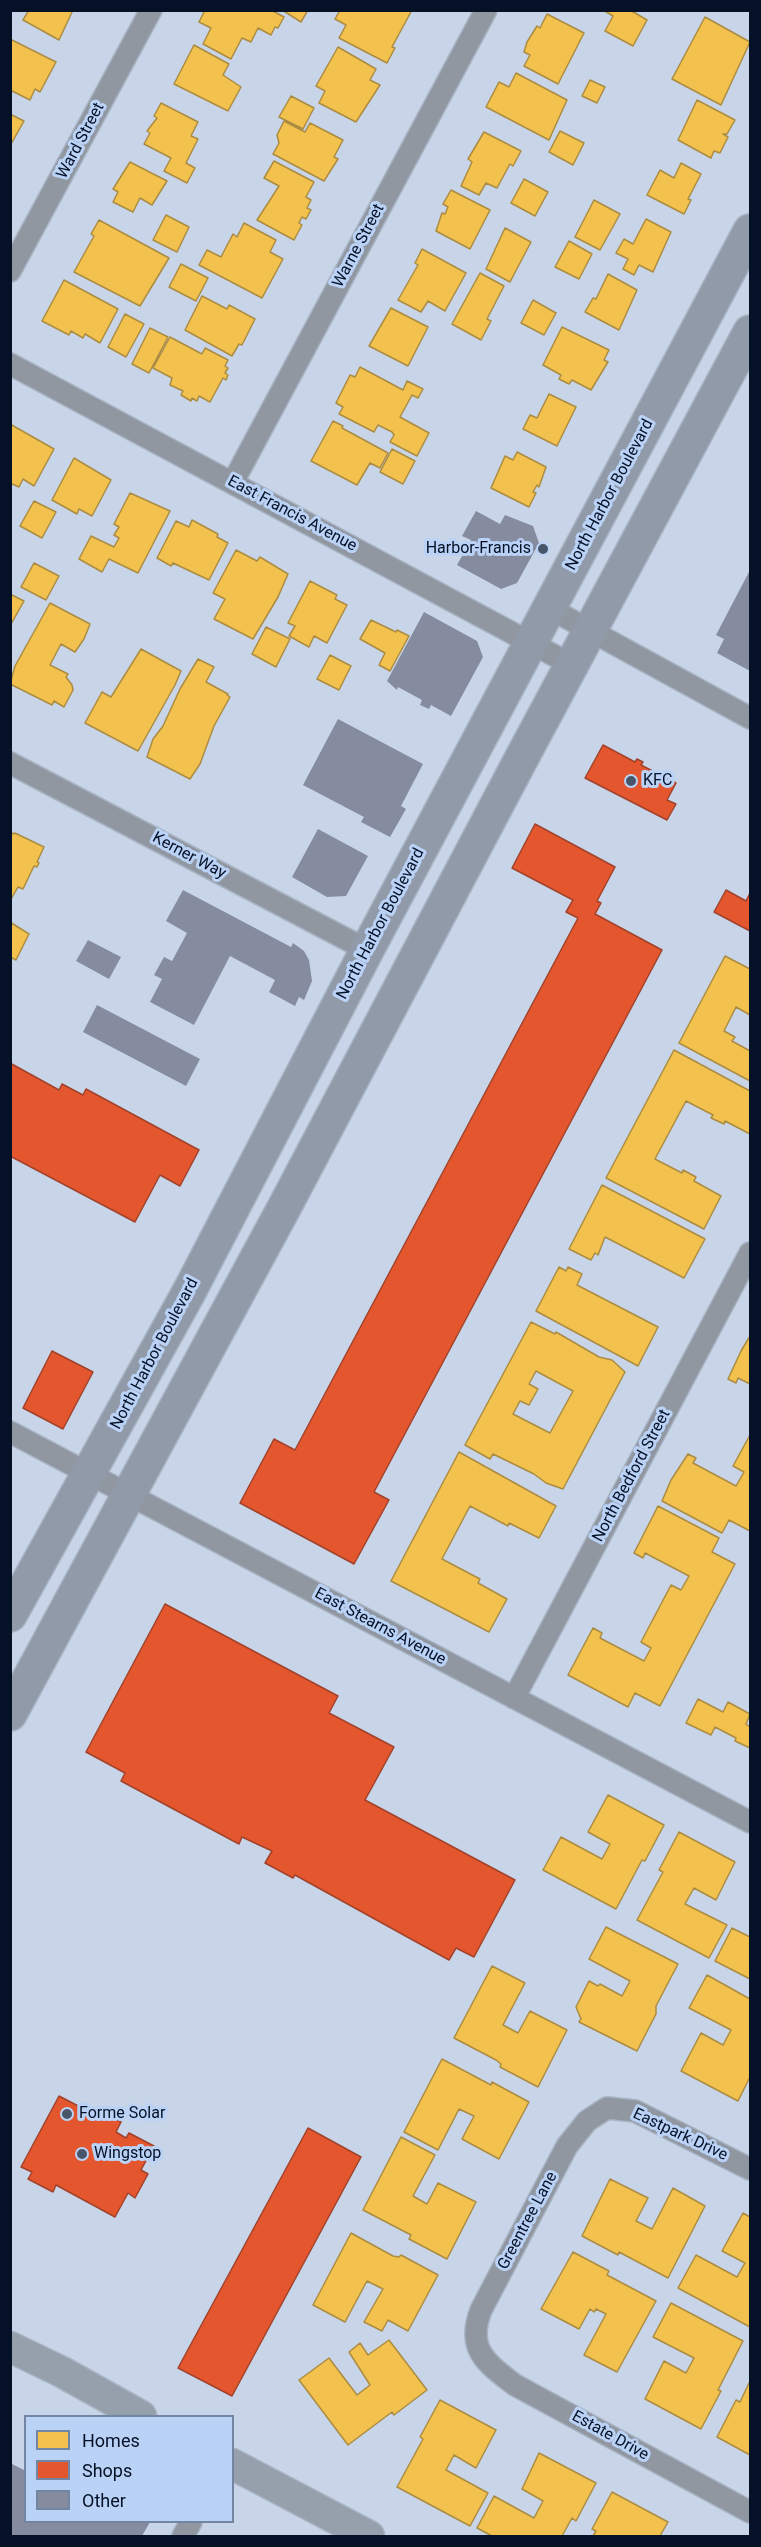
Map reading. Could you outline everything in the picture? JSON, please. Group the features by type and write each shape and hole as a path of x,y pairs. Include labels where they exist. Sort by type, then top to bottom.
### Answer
{"main road":[{"name":"North Harbor Boulevard","path":"10,1615 90,1475 189,1292 367,950 750,231"},
{"path":"10,1714 296,1186 750,332"},
{"path":"10,2348 63,2372 139,2415"},
{"path":"234,2465 369,2536"}],"street":[{"name":"Ward Street","path":"10,271 151,10"},
{"name":"Warne Street","path":"233,482 486,10"},
{"name":"East Francis Avenue","path":"10,364 572,665"},
{"path":"549,608 750,718"},
{"name":"Kerner Way","path":"10,763 367,950"},
{"name":"North Bedford Street","path":"514,1698 750,1253"},
{"name":"East Stearns Avenue","path":"10,1432 750,1822"},
{"name":"Eastpark Drive","path":"608,2108 635,2111 750,2169"},
{"name":"Greentree Lane","path":"477,2349 475,2326 481,2310 567,2146 586,2121 608,2108"},
{"name":"Estate Drive","path":"477,2349 493,2368 515,2385 750,2512"}],"building: Homes":[{"path":"29,10 73,10 59,40 23,20"},
{"path":"205,10 271,10 284,17 271,35 258,28 251,42 242,38 231,59 203,44 211,28 199,22"},
{"path":"282,10 308,10 301,22"},
{"path":"340,10 412,10 392,47 395,48 387,63 339,38 346,25 335,19"},
{"path":"603,10 630,10 647,20 633,46 605,31 613,16"},
{"path":"547,14 584,33 558,84 524,66 530,55 524,52 527,42 537,26 540,28"},
{"path":"705,17 750,42 721,105 672,79"},
{"path":"10,39 56,62 40,92 35,89 30,100 10,90"},
{"path":"194,45 229,64 223,75 241,87 228,111 174,84"},
{"path":"338,47 376,69 370,80 380,85 356,122 319,103 325,91 316,86"},
{"path":"516,73 567,100 549,140 486,107 499,82 509,87"},
{"path":"590,80 605,87 597,103 582,96"},
{"path":"291,96 314,108 303,129 279,117"},
{"path":"697,100 735,120 727,134 723,134 728,137 720,153 714,151 711,158 678,140"},
{"path":"161,103 198,122 191,136 198,139 186,163 195,168 187,183 164,171 171,158 144,144 150,133 147,131 157,118 154,116"},
{"path":"10,114 24,121 10,146"},
{"path":"284,121 305,132 310,123 343,140 334,157 338,159 324,181 273,154 279,143 277,135"},
{"path":"560,131 584,143 573,165 549,152"},
{"path":"484,132 521,151 513,166 510,164 497,188 486,183 479,195 461,186 472,162 468,159"},
{"path":"274,161 314,182 306,197 311,200 307,208 311,210 306,219 302,217 299,223 302,225 294,240 257,220 279,186 264,178"},
{"path":"130,162 167,181 152,205 140,198 133,212 113,202 118,192 113,189"},
{"path":"681,163 701,174 688,199 691,200 684,214 647,195 660,170 674,178"},
{"path":"524,179 548,192 535,216 511,203"},
{"path":"451,190 490,210 470,249 436,231 442,213 445,214 448,207 443,204"},
{"path":"594,200 620,214 600,250 575,237"},
{"path":"166,215 189,227 177,252 153,240"},
{"path":"646,219 671,232 653,272 639,265 634,275 623,269 628,259 616,253 624,239 633,244"},
{"path":"99,220 169,258 140,306 74,272 94,236 91,234"},
{"path":"244,223 276,240 270,252 283,259 262,298 199,265 207,250 221,257 233,234 237,237"},
{"path":"505,228 531,242 510,282 486,269"},
{"path":"569,241 592,254 579,279 555,267"},
{"path":"422,249 466,273 445,311 428,301 421,312 398,300 418,265 415,263"},
{"path":"181,264 208,278 196,301 169,287"},
{"path":"480,273 504,286 487,319 491,321 481,340 452,324"},
{"path":"608,274 637,290 619,330 585,312 593,298 596,299"},
{"path":"64,280 118,309 100,343 85,334 83,338 71,331 69,335 42,321"},
{"path":"202,296 227,309 229,305 255,319 242,345 239,344 232,356 185,330"},
{"path":"533,300 556,313 544,335 521,323"},
{"path":"391,308 428,327 408,366 369,346"},
{"path":"125,314 144,324 126,357 108,347"},
{"path":"562,327 609,350 604,360 608,362 591,390 572,380 569,384 559,379 561,375 543,365"},
{"path":"150,328 168,337 149,373 132,364"},
{"path":"170,337 202,354 205,348 228,360 225,366 228,368 225,373 228,375 226,380 223,378 210,402 199,396 197,401 192,398 191,401 181,395 183,391 170,385 172,378 153,368"},
{"path":"360,367 403,390 407,381 423,389 418,398 412,395 400,417 429,433 417,456 390,442 394,435 392,432 378,425 374,432 339,414 343,407 336,403 350,375 355,377"},
{"path":"549,394 576,407 557,446 523,429 530,415 537,418"},
{"path":"333,421 388,453 380,468 370,463 357,485 311,461"},
{"path":"10,424 54,449 34,486 23,479 19,487 10,483"},
{"path":"392,449 415,461 403,484 380,472"},
{"path":"517,452 546,467 539,487 537,485 533,492 536,493 529,507 491,488 505,456 513,460"},
{"path":"74,458 111,480 92,516 79,509 77,514 52,500"},
{"path":"130,493 170,511 138,573 109,559 102,572 79,559 91,536 114,547 119,538 114,535 119,527 114,524"},
{"path":"34,501 56,512 42,538 20,526"},
{"path":"192,520 218,534 217,537 228,543 209,580 173,563 171,566 157,558 176,521 189,527"},
{"path":"236,550 257,561 260,557 288,574 278,597 253,639 214,619 225,599 213,593"},
{"path":"34,563 59,576 46,600 21,587"},
{"path":"310,581 337,595 335,599 347,605 327,643 314,636 309,647 289,636 295,626 288,623"},
{"path":"10,594 24,601 10,626"},
{"path":"50,603 90,624 75,652 61,644 50,665 68,674 66,677 72,685 73,690 64,707 54,701 52,705 10,684 15,666"},
{"path":"371,620 409,636 390,671 379,665 385,653 360,639"},
{"path":"266,627 290,639 276,667 252,654"},
{"path":"141,649 181,671 138,751 85,723 102,692 111,697"},
{"path":"330,655 351,666 339,690 317,679"},
{"path":"198,659 214,667 206,682 230,697 214,726 200,764 190,779 147,757 153,739 163,726 180,689"},
{"path":"10,832 44,847 37,867 34,866 23,889 18,887 10,901"},
{"path":"10,922 29,934 16,960 10,957"},
{"path":"725,956 750,969 750,1015 736,1007 724,1031 735,1037 732,1041 750,1051 750,1081 679,1043"},
{"path":"674,1050 750,1091 750,1134 725,1121 724,1124 711,1118 713,1115 686,1101 655,1159 682,1173 683,1170 696,1177 694,1181 721,1196 704,1229 606,1178"},
{"path":"602,1185 705,1239 684,1278 605,1237 598,1255 595,1253 591,1260 569,1249"},
{"path":"559,1267 566,1271 568,1267 582,1274 577,1285 658,1327 638,1366 536,1311"},
{"path":"531,1322 555,1334 556,1332 599,1357 612,1360 625,1372 563,1489 546,1483 534,1474 493,1454 490,1459 465,1445","holes":["536,1371 573,1391 550,1433 513,1414 520,1401 529,1405 538,1389 529,1384"]},
{"path":"750,1336 750,1384 738,1378 736,1383 728,1379"},
{"path":"750,1435 750,1531 729,1520 722,1533 662,1501 671,1480 688,1454 696,1458 693,1463 736,1486 744,1472 733,1466"},
{"path":"459,1452 556,1506 539,1538 509,1523 508,1526 470,1506 442,1559 480,1579 478,1583 507,1599 489,1632 391,1581"},
{"path":"658,1506 719,1538 712,1552 735,1564 660,1706 635,1693 628,1707 568,1675 593,1628 602,1633 600,1638 644,1661 651,1648 641,1642 671,1585 681,1590 689,1576 645,1553 643,1558 634,1553"},
{"path":"698,1699 723,1712 728,1702 750,1714 746,1724 750,1727 750,1748 715,1727 711,1735 686,1723"},
{"path":"608,1795 664,1825 616,1909 543,1870 561,1837 602,1859 610,1844 588,1832"},
{"path":"679,1832 735,1862 716,1900 694,1888 685,1904 727,1925 709,1958 637,1920 663,1872 659,1870"},
{"path":"606,1927 678,1964 656,2006 656,2014 637,2051 579,2022 581,2019 576,2007 589,1981 598,1986 600,1984 622,1996 630,1981 589,1959"},
{"path":"732,1928 750,1937 750,1979 715,1961"},
{"path":"492,1966 525,1983 503,2025 518,2033 530,2011 567,2030 538,2087 500,2067 501,2064 496,2060 454,2038"},
{"path":"707,1975 750,1999 750,2077 738,2101 681,2071 701,2033 723,2045 731,2030 689,2008"},
{"path":"442,2059 529,2102 499,2159 462,2139 474,2116 459,2109 438,2150 404,2132"},
{"path":"401,2137 435,2155 413,2196 427,2204 438,2183 476,2202 447,2259 409,2239 411,2235 363,2210"},
{"path":"610,2179 648,2198 636,2221 652,2229 673,2188 705,2206 668,2278 619,2252 618,2255 582,2236"},
{"path":"743,2213 750,2217 750,2327 678,2288 696,2255 737,2277 745,2263 722,2251"},
{"path":"351,2233 393,2256 401,2255 438,2275 408,2331 388,2320 382,2331 364,2322 383,2289 367,2281 345,2322 313,2305"},
{"path":"573,2252 609,2271 607,2275 656,2301 617,2372 584,2355 606,2314 590,2309 579,2329 541,2309"},
{"path":"671,2303 743,2341 701,2429 645,2399 664,2361 686,2373 694,2358 653,2337"},
{"path":"389,2340 427,2390 394,2415 392,2412 348,2445 299,2380 329,2358 357,2395 370,2385 349,2352 360,2343 368,2355"},
{"path":"750,2381 750,2455 717,2437 736,2400 740,2402"},
{"path":"440,2400 496,2430 476,2468 454,2455 446,2470 488,2493 470,2526 397,2487 423,2439 420,2437"},
{"path":"539,2453 596,2483 576,2521 572,2518 562,2536 492,2536 477,2528 494,2496 534,2518 543,2501 522,2489"},
{"path":"612,2492 668,2522 660,2536 593,2536 596,2531 592,2529"}],"building: Shops":[{"path":"603,745 635,762 637,759 643,762 641,765 676,783 667,800 676,804 667,820 585,778"},
{"path":"535,824 615,867 597,901 601,903 595,914 662,950 374,1492 389,1500 354,1564 240,1503 274,1439 295,1450 578,918 566,912 573,900 512,868"},
{"path":"726,890 746,901 750,893 750,931 714,912"},
{"path":"10,1063 59,1090 62,1084 83,1095 86,1089 199,1150 180,1186 160,1175 135,1222 10,1156"},
{"path":"52,1351 93,1372 63,1429 23,1408"},
{"path":"165,1604 338,1696 329,1713 394,1747 365,1800 515,1880 474,1957 456,1948 449,1960 295,1875 293,1878 265,1863 272,1851 242,1837 239,1844 121,1781 125,1773 86,1752"},
{"path":"59,2096 84,2109 82,2114 92,2119 97,2109 121,2122 116,2132 126,2138 129,2133 154,2146 141,2170 148,2174 135,2198 128,2193 115,2217 56,2185 53,2192 28,2179 32,2172 21,2167"},
{"path":"308,2128 361,2157 232,2396 178,2368"}],"building: Other":[{"path":"476,511 500,524 505,515 533,526 539,543 517,583 501,589 457,565 471,540 462,536"},
{"path":"750,570 750,671 717,653 724,639 716,635"},
{"path":"424,612 477,641 483,657 451,716 431,705 429,709 420,705 422,700 398,687 397,690 387,681"},
{"path":"338,719 423,764 401,806 406,809 390,837 361,822 364,817 303,785"},
{"path":"318,829 368,856 346,896 327,897 292,877"},
{"path":"183,890 291,947 293,943 304,951 309,960 312,981 304,1000 299,997 295,1006 269,992 275,980 230,956 194,1025 150,1002 162,979 154,975 164,957 172,961 187,933 166,921"},
{"path":"88,940 121,957 109,979 76,961"},
{"path":"97,1005 200,1059 186,1086 83,1032"},
{"path":"10,2463 24,2470 24,2523 149,2523 142,2536 10,2536"}],"place":[{"name":"Harbor-Francis","path":"543,549"},
{"name":"KFC","path":"631,781"},
{"name":"Forme Solar","path":"67,2114"},
{"name":"Wingstop","path":"82,2154"}]}
